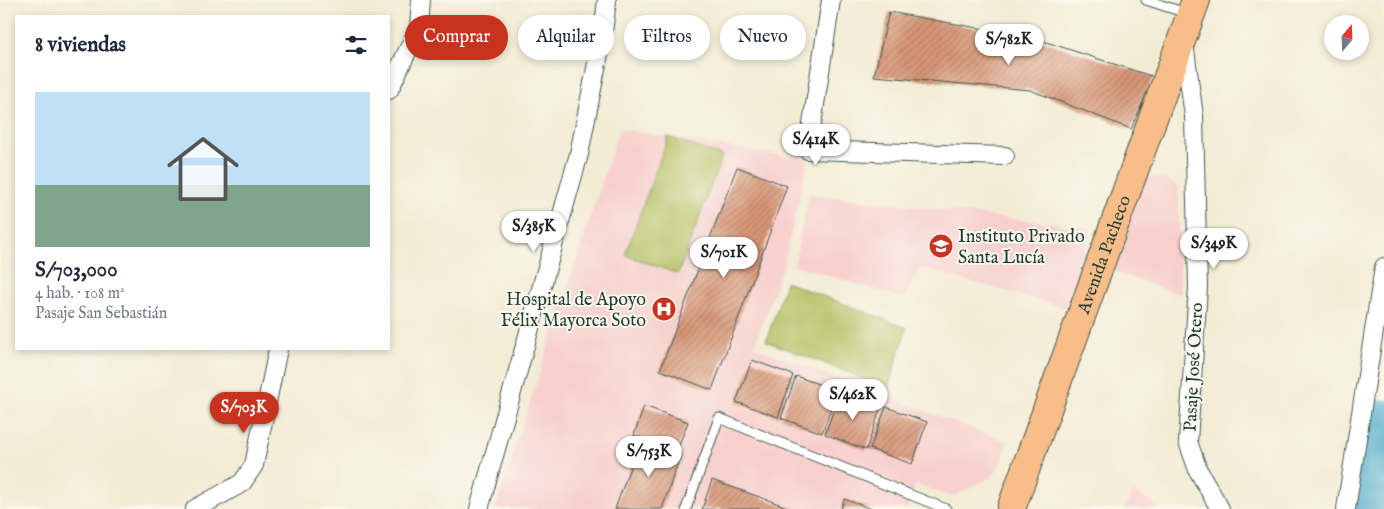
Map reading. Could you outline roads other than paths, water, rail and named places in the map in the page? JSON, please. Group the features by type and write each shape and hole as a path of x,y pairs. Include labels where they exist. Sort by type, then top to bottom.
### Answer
{"highway":[{"name":"Avenida Pacheco","path":"1012,509 1190,18"}],"street":[{"path":"390,88 419,27 421,0"},
{"path":"479,509 579,154 603,33 607,0"},
{"path":"830,0 808,150 1005,156"},
{"name":"Pasaje José Otero","path":"1190,18 1198,277 1188,442 1198,470 1220,509"},
{"path":"1346,509 1384,267"},
{"path":"195,509 242,483 254,465 278,350"}],"lane":[{"path":"1146,0 1190,18"},
{"path":"686,509 718,418 946,509"}],"waterway":[{"path":"1370,509 1384,420"}],"place":[{"name":"Instituto Privado Santa Lucía","path":"941,246"},
{"name":"Hospital de Apoyo Félix Mayorca Soto","path":"664,309"}]}
